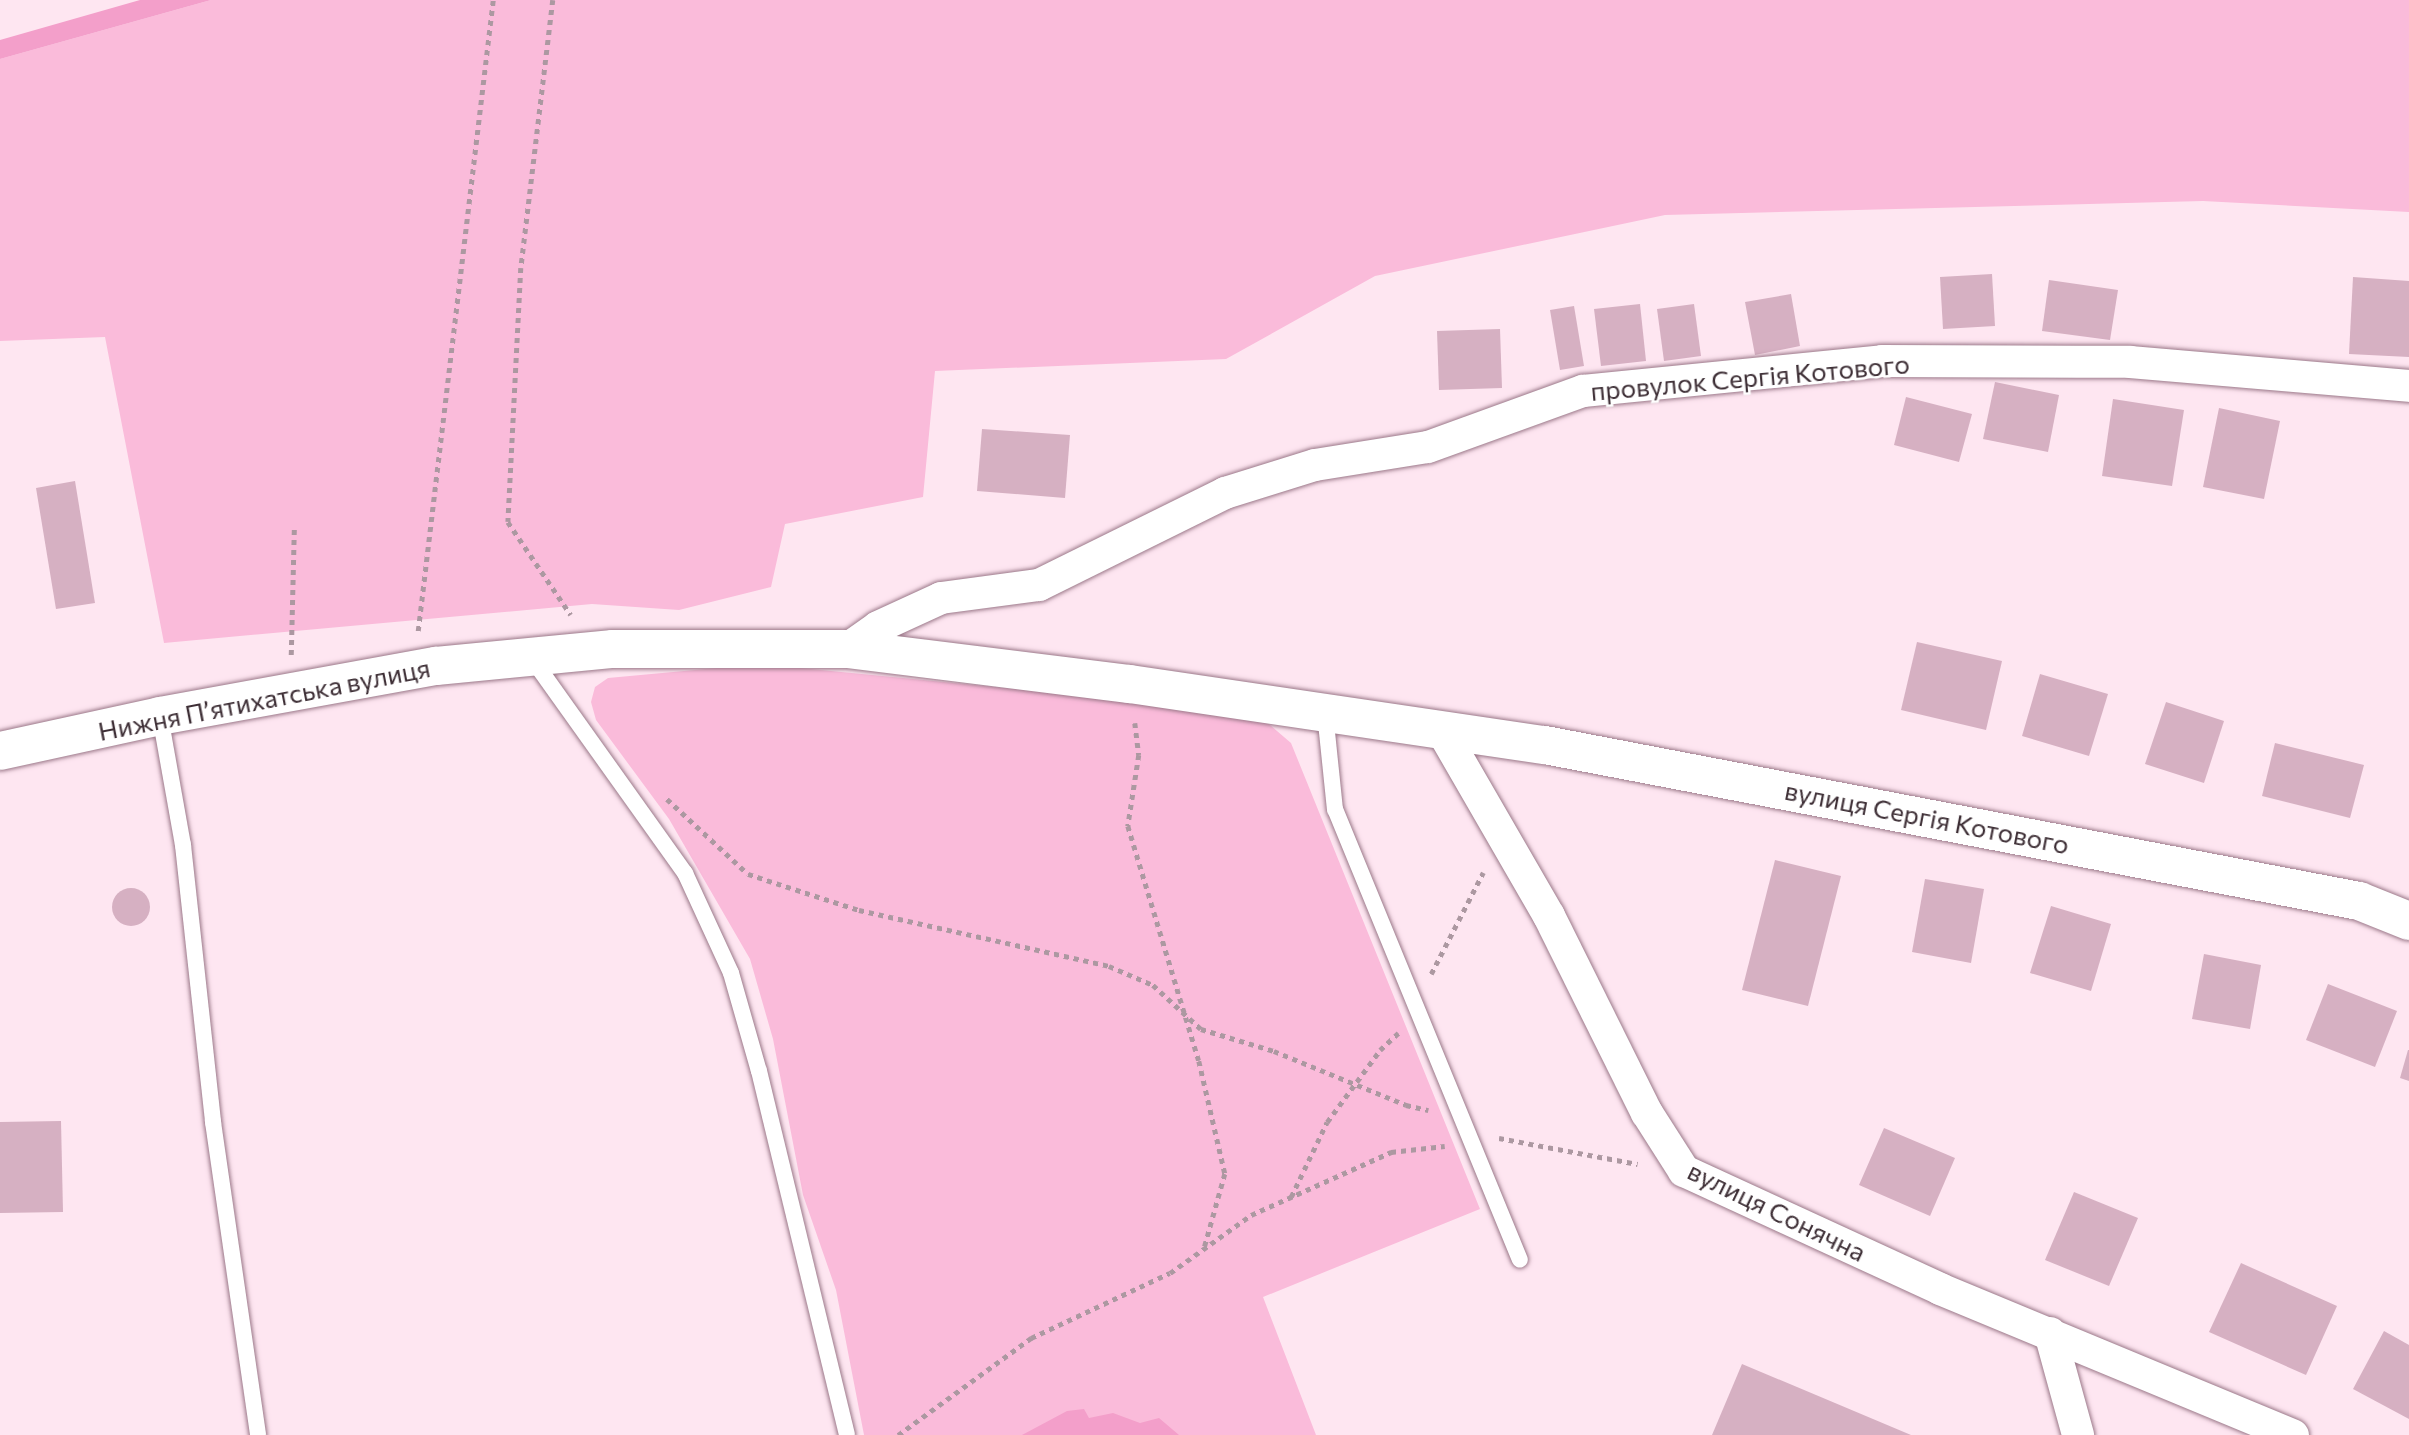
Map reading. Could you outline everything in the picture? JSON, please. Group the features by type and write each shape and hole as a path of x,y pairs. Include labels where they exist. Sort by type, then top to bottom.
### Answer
{"street":[{"name":"провулок Сергія Котового","path":"847,649 878,627 941,598 1039,585 1225,493 1315,465 1428,447 1583,391 1882,361 2130,362 2409,386"},
{"name":"Нижня Пʼятихатська вулиця","path":"0,751 160,716 436,666 613,649 847,649"},
{"name":"вулиця Сергія Котового","path":"847,649 1130,684 1440,729 1805,793 2359,901 2409,921"},
{"name":"вулиця Сонячна","path":"1440,729 1549,916 1647,1113 1684,1171 1940,1289 2293,1435"},
{"path":"2050,1333 2078,1435"}],"lane":[{"path":"530,656 626,786 685,873 731,973 760,1071 847,1435"},
{"path":"1325,713 1335,809 1520,1260"},
{"path":"160,716 183,845 213,1122 258,1435"}],"path":[{"path":"418,635 425,557 493,0"},
{"path":"553,0 521,268 508,522 575,620 613,649"},
{"path":"290,656 294,529"},
{"path":"1130,684 1139,755 1128,826 1180,1009 1199,1062 1226,1174 1203,1249"},
{"path":"626,786 671,801 748,874 780,887 859,909 1109,965 1153,985 1201,1029 1274,1051 1406,1105 1437,1111 1470,1143"},
{"path":"898,1435 1031,1338 1103,1301 1170,1273 1251,1215 1391,1152 1503,1138 1684,1171"}],"shaded area":[{"path":"140,0 211,0 0,59 0,40"},
{"path":"211,0 2409,0 2409,212 2203,201 1665,215 1375,276 1226,359 935,371 923,497 785,524 771,587 679,610 592,604 164,643 105,337 0,341 0,59"},
{"path":"760,664 1076,695 1263,719 1291,743 1480,1209 1263,1297 1316,1435 864,1435 836,1290 803,1195 773,1039 750,959 669,819 596,720 591,702 595,687 608,678"},
{"path":"1084,1409 1089,1418 1113,1413 1140,1423 1159,1418 1179,1435 1022,1435 1067,1411"}],"building":[{"path":"1992,274 1995,326 1943,329 1940,277"},
{"path":"2353,277 2409,281 2409,357 2349,354"},
{"path":"2049,280 2118,290 2110,340 2042,331"},
{"path":"1791,294 1800,346 1755,355 1745,302"},
{"path":"1640,304 1646,361 1601,366 1594,309"},
{"path":"1694,304 1701,356 1664,361 1657,309"},
{"path":"1574,306 1584,366 1560,370 1550,310"},
{"path":"1500,329 1502,388 1439,390 1437,331"},
{"path":"1995,382 2059,395 2048,452 1983,439"},
{"path":"1906,397 1972,414 1959,462 1894,445"},
{"path":"2113,399 2184,410 2172,486 2102,476"},
{"path":"2219,408 2280,421 2264,499 2203,487"},
{"path":"982,429 1070,435 1065,498 977,491"},
{"path":"75,481 95,603 56,609 36,488"},
{"path":"1917,642 2002,661 1986,730 1901,710"},
{"path":"2040,674 2108,694 2089,756 2022,736"},
{"path":"2166,702 2224,721 2204,783 2145,764"},
{"path":"2275,743 2364,765 2350,818 2262,796"},
{"path":"1775,860 1841,876 1808,1006 1742,990"},
{"path":"1925,879 1984,889 1971,963 1912,952"},
{"path":"131,888 145,893 150,907 145,921 131,926 117,921 112,907 117,893"},
{"path":"2051,906 2111,924 2091,991 2030,973"},
{"path":"2204,954 2261,965 2250,1029 2192,1019"},
{"path":"2328,984 2397,1011 2375,1067 2306,1040"},
{"path":"2409,1050 2409,1081 2400,1078"},
{"path":"61,1121 63,1212 0,1213 0,1122"},
{"path":"1884,1128 1955,1158 1930,1216 1859,1185"},
{"path":"2074,1192 2138,1218 2109,1286 2045,1260"},
{"path":"2241,1263 2337,1306 2306,1375 2209,1332"},
{"path":"2384,1331 2409,1345 2409,1419 2353,1389"},
{"path":"1742,1364 1911,1435 1712,1435"}]}
